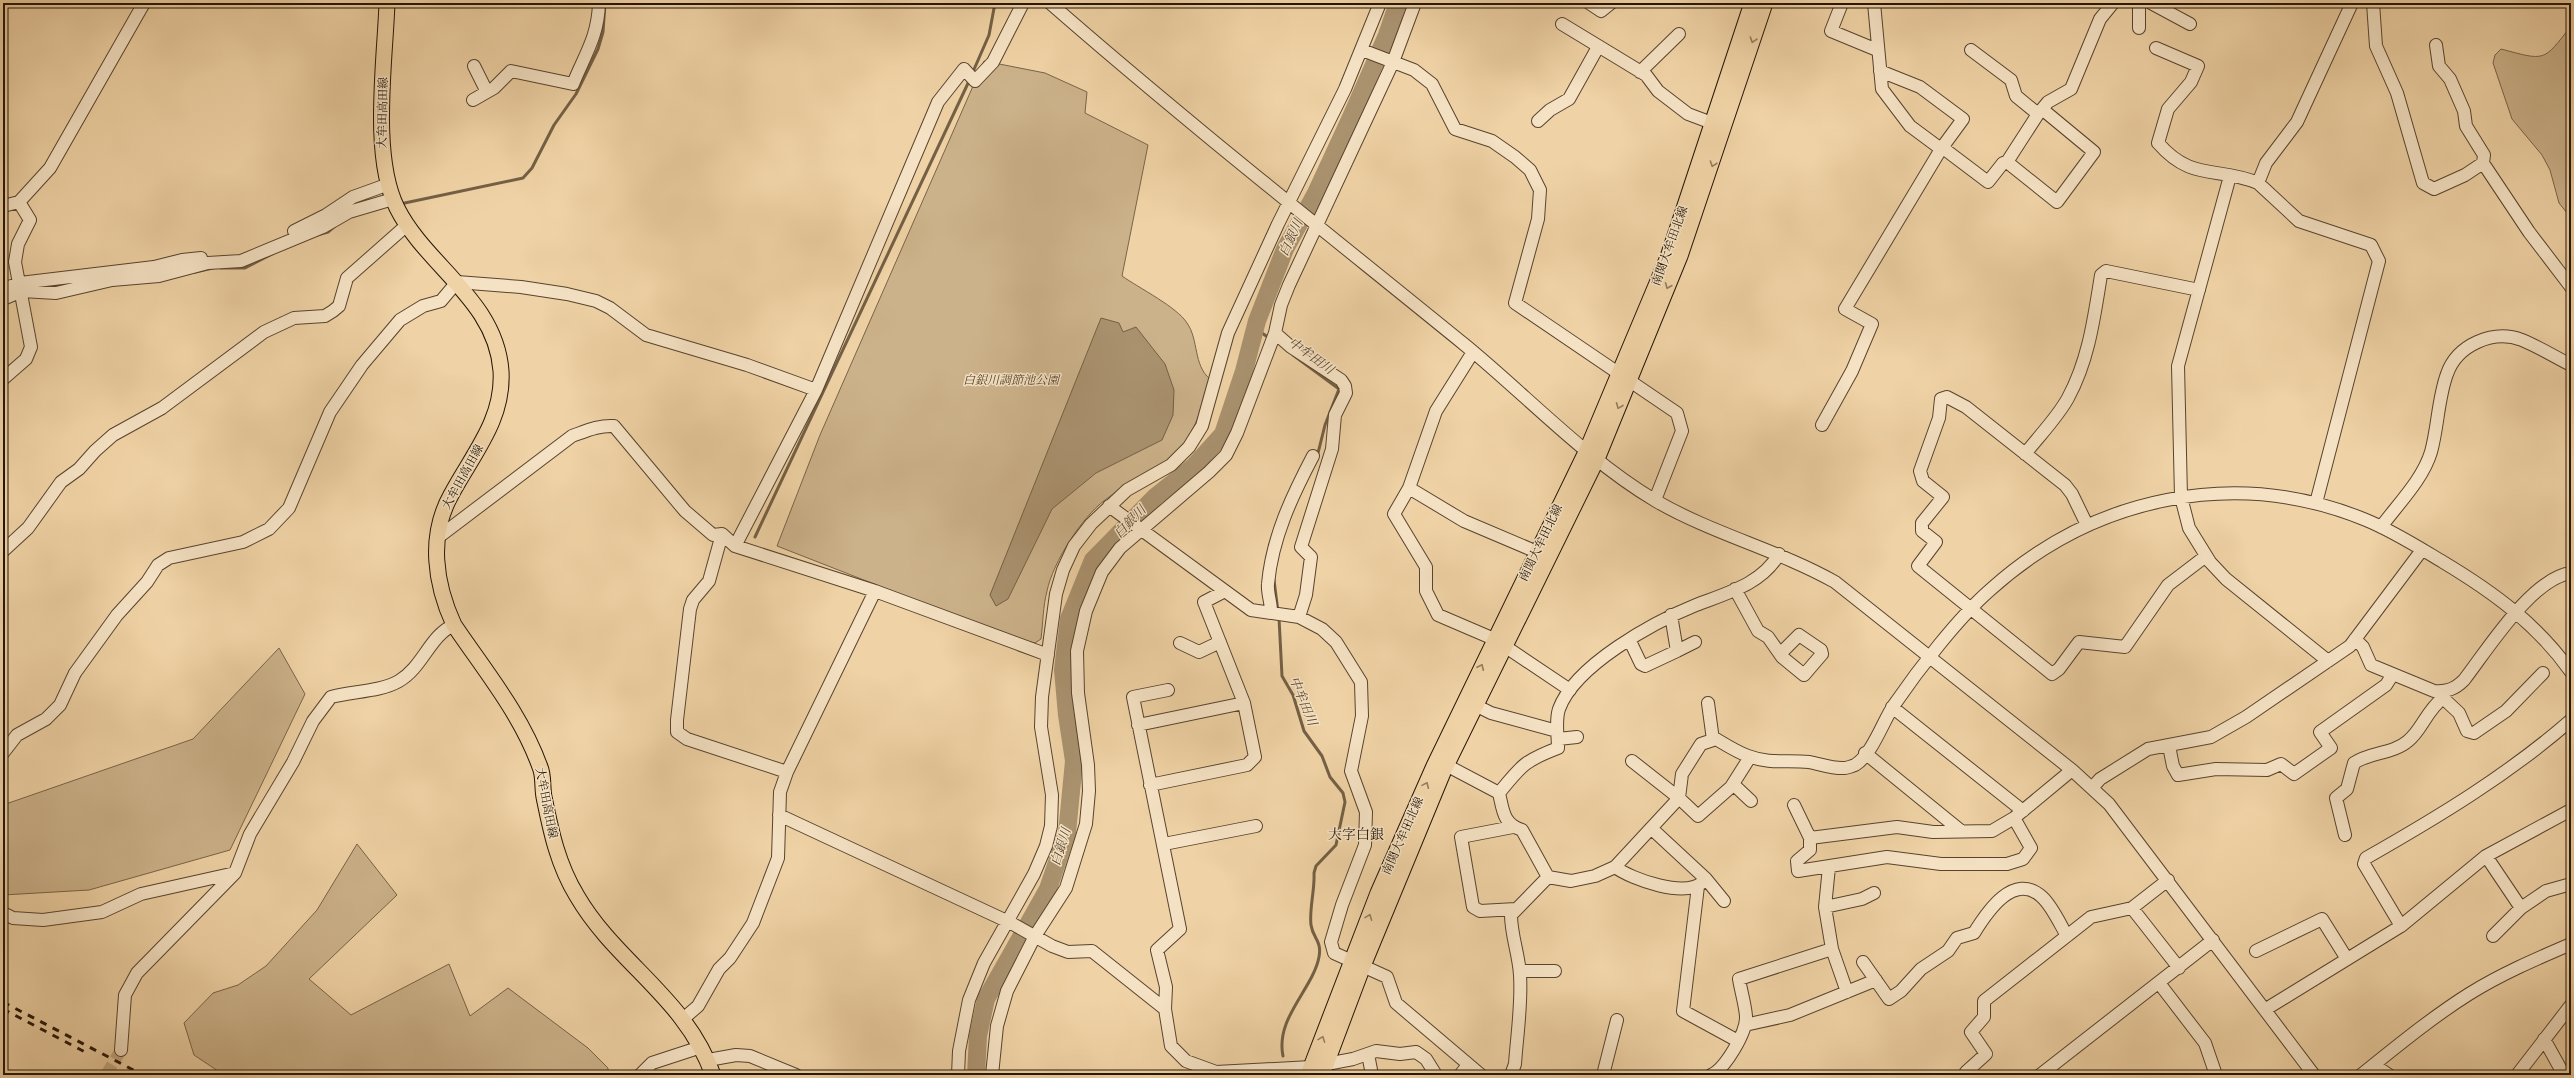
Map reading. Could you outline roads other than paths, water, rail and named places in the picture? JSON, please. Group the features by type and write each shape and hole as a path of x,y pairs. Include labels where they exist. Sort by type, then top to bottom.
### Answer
{"main road":[{"name":"大牟田高田線","path":"387,3 381,149 393,199 407,225 475,306 490,332 501,371 495,414 487,436 450,496 436,539 436,558 439,579 447,609 454,625 510,706 523,728 541,768 544,795 555,850 564,874 586,911 601,931 662,992 683,1019 705,1053 713,1075"},
{"name":"南関大牟田北線","path":"1358,963 1378,893 1434,766 1499,642 1592,454 1623,379 1668,257 1752,3"},
{"name":"南関大牟田北線","path":"1623,379 1680,256 1765,3"},
{"name":"南関大牟田北線","path":"1317,1070 1358,963 1446,765 1475,705 1499,642 1537,552 1592,454"}],"street":[{"path":"3,206 19,202 50,168 63,148 144,3"},
{"path":"473,100 488,92 511,71 573,84 593,42 598,20 599,3"},
{"path":"735,546 816,390 938,102 964,69 975,81 993,62 1023,3"},
{"path":"1050,3 1315,224 1473,352 1592,454 1655,500 1694,520 1779,554 1835,582 2072,770 2109,804 2214,940 2314,1075"},
{"path":"958,1075 959,1051 969,1000 984,963 1009,922 1034,874 1046,846 1051,826 1052,795 1041,727 1042,697 1056,594 1063,570 1074,546 1112,508 1126,490 1171,465 1189,447 1202,426 1228,333 1292,205 1364,51 1380,3"},
{"path":"992,1075 997,1026 1007,990 1033,936 1066,888 1086,824 1089,791 1088,765 1078,693 1077,651 1086,611 1102,572 1120,548 1140,529 1210,472 1226,455 1237,433 1273,338 1281,306 1315,224 1391,61 1415,3"},
{"path":"1588,3 1601,11 1611,3"},
{"path":"1842,3 1831,30 1877,50"},
{"path":"1874,3 1877,50 1882,89 1910,126 1988,182 2003,163 2007,162 2048,102 2071,89 2100,19 2113,3"},
{"path":"2139,28 2140,3"},
{"path":"2151,3 2190,24"},
{"path":"2258,183 2266,163 2297,122 2352,3"},
{"path":"2373,3 2376,46 2397,93 2423,183 2434,189 2466,175 2483,163"},
{"path":"1562,24 1646,75 1658,91 1688,114 1712,123"},
{"path":"1640,72 1679,34"},
{"path":"2436,45 2438,66 2450,79 2464,111 2466,126 2484,155 2483,163 2529,232 2571,286"},
{"path":"1538,121 1550,110 1569,99 1598,47"},
{"path":"2156,48 2198,66 2191,82 2168,109 2158,143 2172,158 2181,164 2207,173 2244,178 2258,183 2299,221 2371,245 2379,261 2316,503"},
{"path":"1970,50 2011,80 2016,96 2094,152 2057,202 2007,162"},
{"path":"1364,51 1414,70 1432,84 1455,129 1492,141 1530,170 1540,190 1538,219 1515,303 1623,379 1677,414 1682,431 1655,500"},
{"path":"474,66 488,92"},
{"path":"1822,426 1852,371 1872,324 1845,309 1942,148 1963,119 1920,87 1880,71"},
{"path":"2230,176 2177,377 2180,497 2189,528 2206,556 2226,579 2328,661"},
{"path":"3,289 154,267 182,260 234,255 274,240 326,216 353,197 389,184"},
{"path":"3,299 21,287 56,293 112,280 160,276 208,264 241,262 323,227 349,212 393,199"},
{"path":"3,379 26,359 31,346 21,287 15,262 18,244 30,220 19,202"},
{"path":"3,551 28,528 61,482 79,469 94,451 113,435 162,408 264,332 294,318 325,316 333,311 339,306 348,278 407,225"},
{"path":"2025,454 2067,399 2079,376 2092,332 2101,275 2106,270 2199,290"},
{"path":"3,753 17,735 46,719 60,705 75,672 117,615 147,582 158,565 169,558 243,542 269,529 289,508 330,412 362,365 400,320 423,306 441,301 456,282 521,287 567,294 596,302 610,308 646,335 747,365 816,390"},
{"path":"2381,527 2424,468 2431,452 2447,374 2458,356 2470,345 2494,338 2505,337 2521,340 2571,365"},
{"path":"1273,338 1291,347 1341,380 1345,386 1346,393 1336,415 1332,449 1300,547 1311,557 1299,617"},
{"path":"1473,352 1436,411 1408,488 1394,514 1426,567 1426,591 1438,615 1499,642 1570,690"},
{"path":"2087,525 2072,494 2065,485 1966,407 1947,397 1941,399 1939,418 1920,471 1923,481 1943,497 1922,523 1922,531 1936,542 1918,566 2052,674 2059,669 2079,642 2125,648 2168,585 2206,556"},
{"path":"436,539 572,436 605,425 614,426 685,511 714,535 722,534 735,546 875,591 1048,656"},
{"path":"1276,612 1268,586 1276,540 1283,517 1294,498 1297,486 1313,456"},
{"path":"1408,488 1464,521 1537,552"},
{"path":"1548,877 1571,881 1595,876 1615,867 1679,798 1682,774 1701,744 1713,740 1750,757 1772,762 1805,762 1846,768 1856,764 1883,729 1892,707 1931,657 1988,591 2022,563 2062,537 2087,525 2142,505 2180,497 2222,494 2255,494 2316,503 2381,527 2489,591 2517,612 2538,631 2571,672"},
{"path":"1112,508 1251,610 1276,612 1299,617 1322,630 1336,642 1361,682 1362,716 1351,771 1366,812 1365,845 1342,905 1331,942 1334,953 1387,977 1396,1003 1468,1065 1482,1075"},
{"path":"722,534 710,581 693,600 690,609 681,697 677,720 678,732 687,739 787,772"},
{"path":"2092,788 2100,779 2148,749 2211,737 2246,717 2350,646 2422,550"},
{"path":"1499,793 1523,764 1533,757 1558,748 1559,710 1570,690 1583,672 1671,615 1749,584 1770,568 1779,554"},
{"path":"2345,835 2336,798 2347,789 2351,783 2350,771 2354,763 2362,758 2390,751 2409,741 2431,706 2442,695 2456,688 2464,680 2533,593 2548,581 2571,573"},
{"path":"1735,590 1758,631 1768,637 1780,654"},
{"path":"683,1019 698,1006 718,969 730,958 753,923 778,858 780,792 787,772 875,591"},
{"path":"1150,785 1247,765 1255,757 1244,703 1204,602 1225,592"},
{"path":"1671,615 1677,651"},
{"path":"121,1050 125,995 137,973 235,873 250,834 293,762 313,721 331,696 385,688 400,680 416,666 443,630 454,625"},
{"path":"2355,639 2363,647 2371,665 2442,695 2459,713 2467,731 2474,733 2506,710 2544,673"},
{"path":"1630,641 1641,664 1645,666 1695,642"},
{"path":"1180,643 1199,652 1220,642"},
{"path":"2169,746 2173,766 2178,775 2216,769 2267,770 2281,764 2294,774 2331,748 2320,732 2386,684 2393,674"},
{"path":"1168,690 1133,697 1180,929 1157,950 1166,987 1165,1009 1171,1046 1186,1061 1216,1072 1317,1070 1376,1051 1400,1054 1416,1052 1426,1058 1436,1075"},
{"path":"1138,725 1244,703"},
{"path":"1708,703 1713,740"},
{"path":"1475,705 1491,713 1558,735 1577,737"},
{"path":"1794,805 1810,838 1810,850 1797,861 1798,871 1887,857 1941,864 2007,864 2023,859 2031,848 2018,814 1892,707"},
{"path":"2401,926 2364,864 2366,858 2484,788 2513,768 2571,720"},
{"path":"1865,753 1961,831"},
{"path":"1632,761 1679,798 1698,816 1733,784 1750,757"},
{"path":"1446,765 1499,793 1505,818 1513,827"},
{"path":"1810,838 1897,827 1933,832 1992,831 2018,814 2072,770"},
{"path":"1733,784 1751,802"},
{"path":"2266,1009 2401,926 2486,856 2571,810"},
{"path":"779,815 1009,922 1033,936 1068,952 1092,951 1165,1009"},
{"path":"1164,844 1256,826"},
{"path":"1516,909 1480,911 1474,907 1461,837 1513,827 1522,830 1548,877"},
{"path":"1651,828 1702,883 1724,901"},
{"path":"2486,856 2521,908"},
{"path":"1615,867 1628,876 1657,884 1684,889 1702,883"},
{"path":"1829,867 1825,907 1832,949 1847,992"},
{"path":"3,913 13,918 43,920 102,912 141,894 235,873"},
{"path":"1512,1075 1515,1064 1520,971 1511,928 1511,915 1548,877"},
{"path":"1967,1075 1966,1072 1986,1054 1971,1032 1984,1017 1984,1001 2092,917 2132,908 2168,880"},
{"path":"1702,883 1683,1011 1738,1041"},
{"path":"2493,936 2521,908 2546,891 2571,884"},
{"path":"1863,962 1889,999 1901,991 1921,969 1948,951 1958,938 1974,933 1983,918 2004,894 2019,888 2033,890 2043,897 2068,936"},
{"path":"1825,907 1862,899 1874,893"},
{"path":"2132,908 2179,968"},
{"path":"2256,951 2322,919 2347,959"},
{"path":"2040,1075 2214,940"},
{"path":"2361,1075 2468,995 2533,960 2571,944"},
{"path":"1711,1075 1718,1072 1726,1062 1745,1025 1746,1017 1739,979 1832,949"},
{"path":"1520,971 1555,972"},
{"path":"1745,1025 1790,1015 1876,980"},
{"path":"2158,983 2205,1043 2216,1075"},
{"path":"2517,1075 2571,1005"},
{"path":"1603,1075 1617,1020"},
{"path":"2544,1039 2564,1075"},
{"path":"640,1075 652,1063 705,1053 750,1056 796,1075"},
{"path":"1368,1054 1372,1075"},
{"path":"1460,1075 1468,1065"},
{"path":"2374,1065 2389,1075"}],"waterway":[{"path":"400,204 523,178 532,168 554,125 576,94 598,49 603,32 605,3"},
{"path":"972,74 989,35 995,3"},
{"name":"白銀川","path":"976,1075 978,1036 986,999 1048,889 1067,833 1074,761 1067,715 1063,670 1069,619 1093,560 1155,497 1194,466 1223,434 1244,371 1257,321 1285,249 1316,193 1352,115 1387,35 1398,3"},
{"path":"755,537 970,79"},
{"path":"317,235 328,232 335,226"},
{"path":"221,268 245,268 272,254"},
{"path":"195,272 213,268"},
{"name":"中牟田川","path":"1255,328 1269,338"},
{"name":"中牟田川","path":"1293,355 1339,389 1325,425 1317,457"},
{"name":"中牟田川","path":"1274,580 1278,612"},
{"name":"中牟田川","path":"1279,618 1282,676 1293,695 1304,731 1322,756 1330,777 1343,793 1345,802 1336,845 1316,866 1314,873 1311,925 1318,943 1320,951 1319,957 1310,981 1289,1016 1284,1029 1282,1042 1283,1056"}],"tunnel":[{"path":"106,1075 121,1050"}],"railway":[{"path":"3,1002 143,1075"},
{"path":"3,1009 85,1052"}],"district":[{"name":"大字白銀","path":"1356,835"}],"park label":[{"name":"白銀川調節池公園","path":"1011,380"}]}
